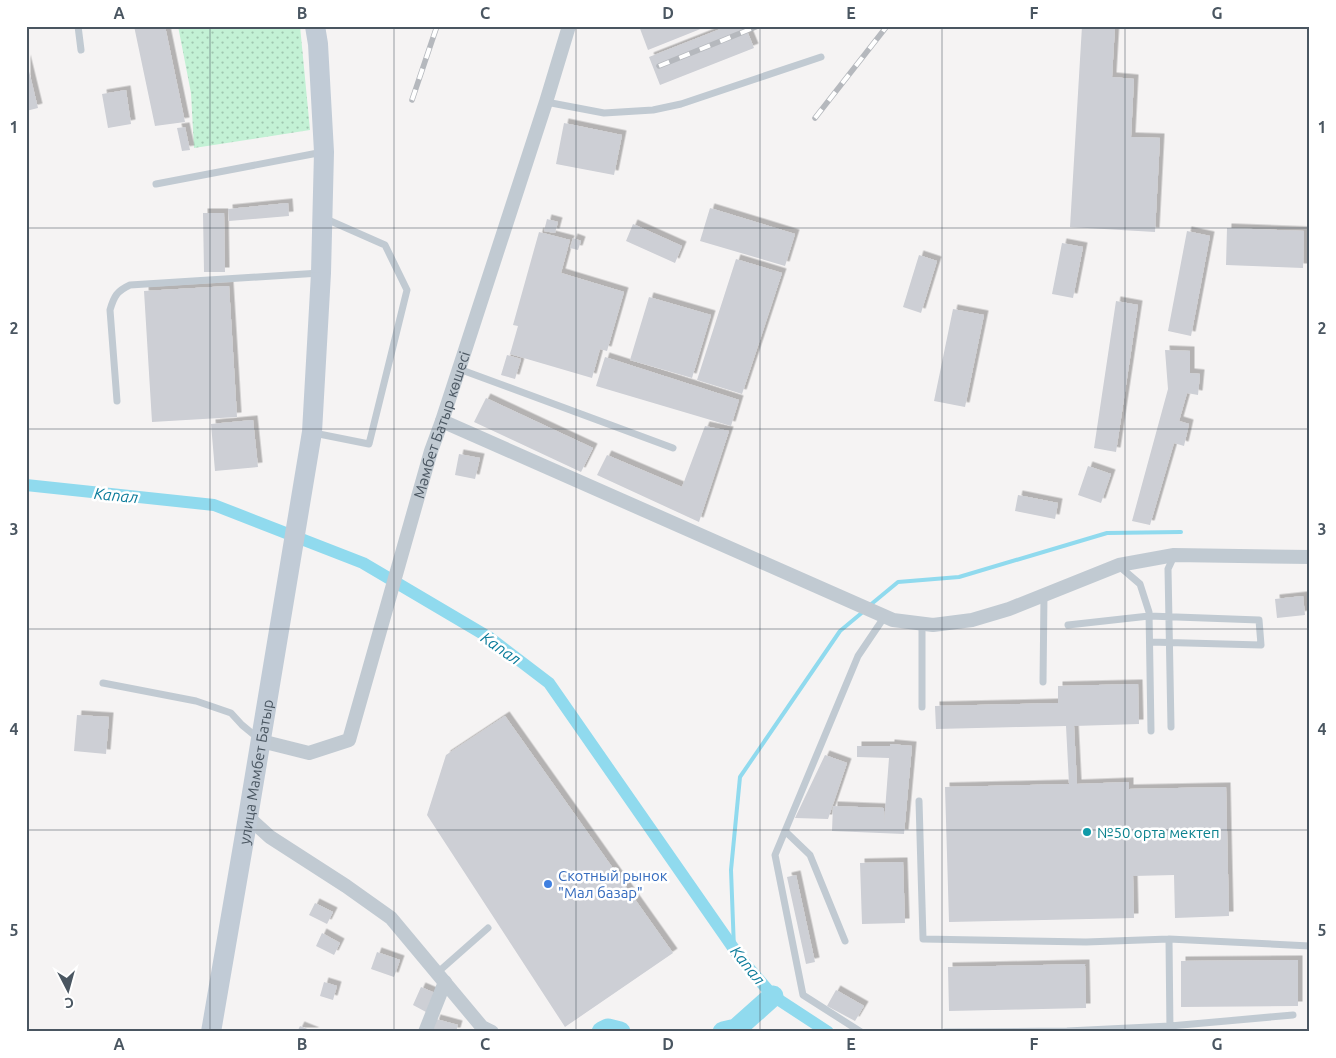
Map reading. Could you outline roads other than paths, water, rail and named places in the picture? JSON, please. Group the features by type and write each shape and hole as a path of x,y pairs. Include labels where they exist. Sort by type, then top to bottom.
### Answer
{"main road":[{"path":"312,432 321,273 324,152 316,26"},
{"name":"улица Мамбет Батыр","path":"210,1032 261,741 312,432"}],"street":[{"name":"Мәмбет Батыр көшесі","path":"261,741 309,753 349,740 431,451 546,102 569,26"},
{"path":"442,421 893,620 933,625 972,620 1009,609 1119,565 1174,555 1310,557"},
{"path":"248,817 270,837 346,886 391,918 482,1027 492,1032"},
{"path":"425,1032 441,977"}],"lane":[{"path":"78,26 81,50"},
{"path":"546,102 604,112 653,110 681,104 821,57"},
{"path":"156,184 324,152"},
{"path":"312,432 369,444 407,290 385,245 323,218"},
{"path":"118,401 110,310 114,298 121,289 130,285 321,273"},
{"path":"459,369 673,448"},
{"path":"1170,727 1168,569 1174,555"},
{"path":"1119,565 1140,584 1149,612 1150,732"},
{"path":"1043,682 1044,595"},
{"path":"862,1032 802,995 775,855 858,656 879,614"},
{"path":"1068,625 1149,616 1259,620 1262,645 1150,642"},
{"path":"922,624 922,707"},
{"path":"103,683 196,701 231,713 261,741"},
{"path":"919,801 923,939 1086,942 1169,939 1310,946"},
{"path":"785,832 810,855 845,941"},
{"path":"441,977 488,928"},
{"path":"1169,939 1170,1029"},
{"path":"945,1032 1170,1029 1293,1015"}],"waterway":[{"name":"Капал","path":"26,485 214,505 363,563 490,638 549,683 741,959 773,996 828,1032"},
{"path":"869,606 898,582 959,577 1107,533 1181,532"},
{"path":"734,949 731,870 740,777 840,631 864,611"},
{"path":"723,1032 736,1029 773,996"},
{"path":"602,1032 608,1029 620,1032"}],"railway":[{"path":"412,100 437,26"},
{"path":"659,66 758,26"},
{"path":"815,118 887,26"}],"place":[{"name":"№50 орта мектеп","path":"1087,832"},
{"name":"Скотный рынок \"Мал базар\"","path":"548,884"}]}
